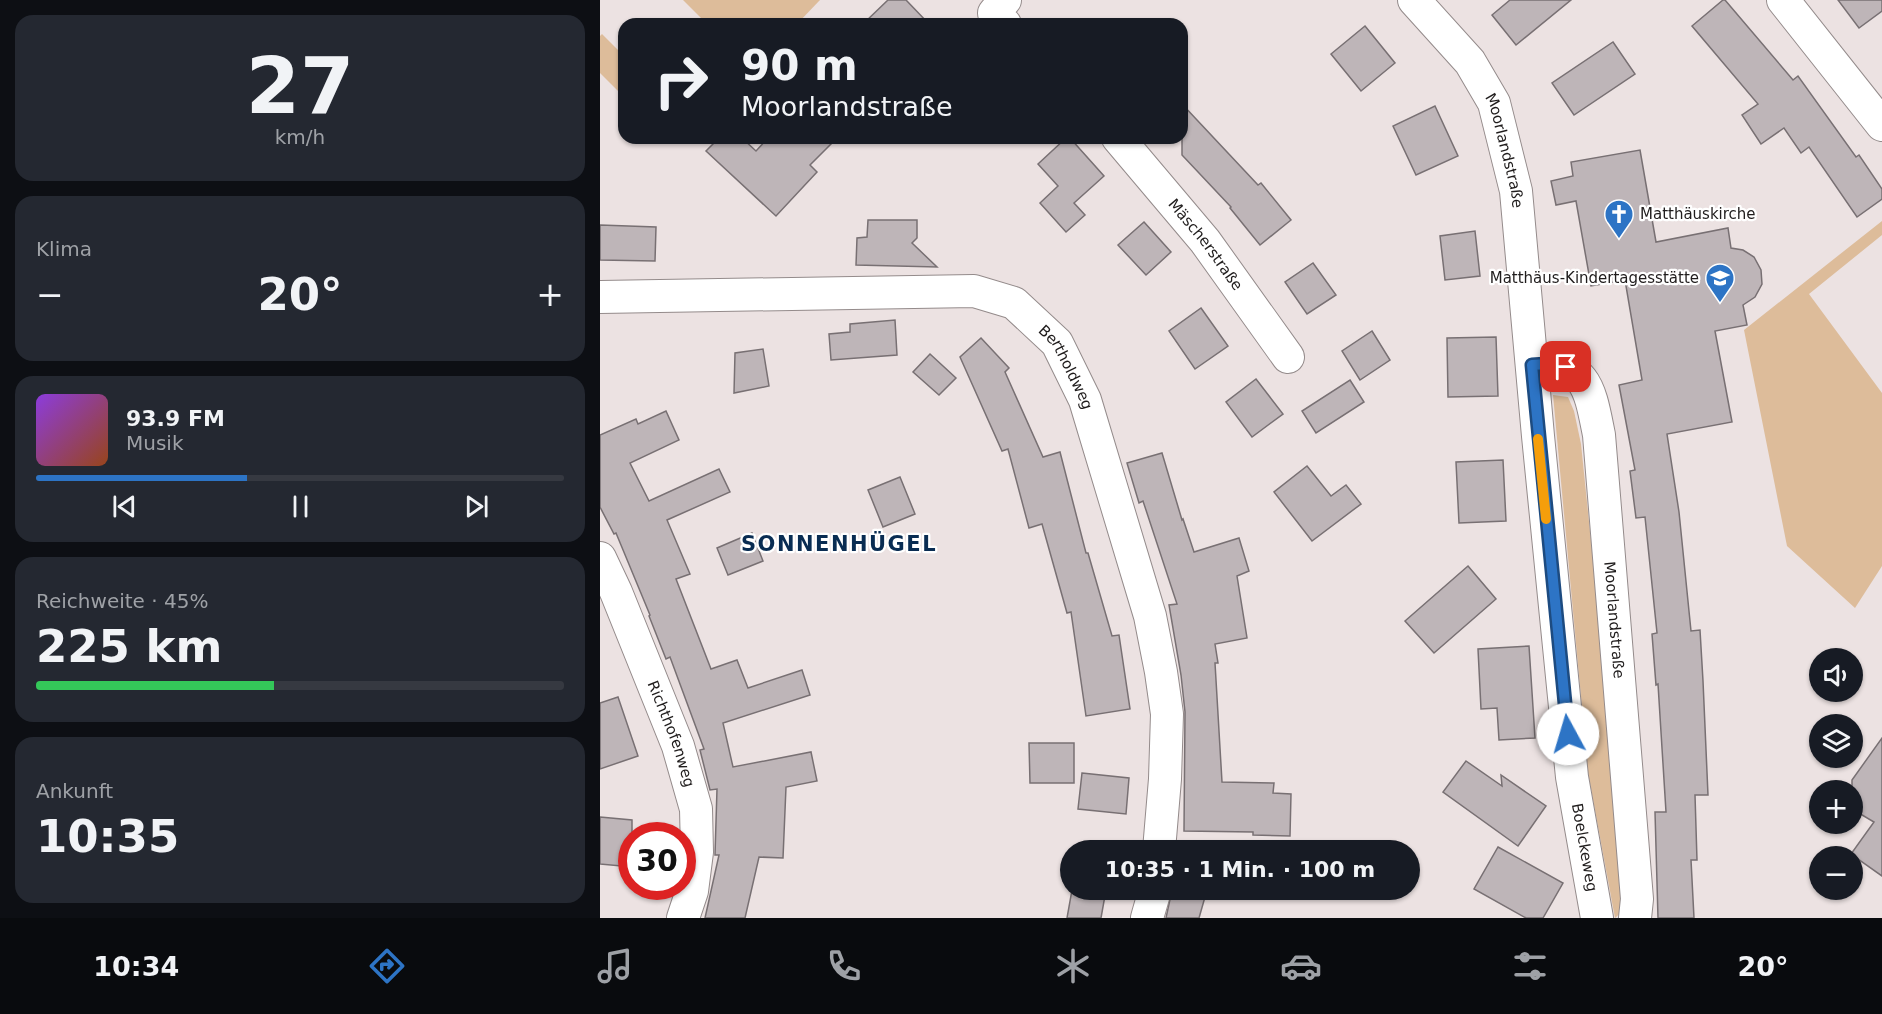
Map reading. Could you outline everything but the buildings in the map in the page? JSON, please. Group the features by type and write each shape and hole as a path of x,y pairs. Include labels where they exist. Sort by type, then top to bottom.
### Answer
{"street":[{"path":"999,18 994,13 1005,0"},
{"name":"Moorlandstraße","path":"1414,0 1470,62 1494,103 1516,191 1572,777"},
{"path":"1783,0 1882,125"},
{"name":"Mäscherstraße","path":"1123,144 1205,241 1288,357"},
{"name":"Bertholdweg","path":"600,297 974,291 1014,303 1057,343 1085,400 1150,616 1167,714 1160,840"},
{"name":"Moorlandstraße","path":"1532,365 1547,364 1566,367 1585,382 1599,435 1637,898 1635,918"},
{"name":"Richthofenweg","path":"600,558 678,746 696,809 697,852 692,891 683,918"},
{"name":"Boelckeweg","path":"1572,777 1598,918"},
{"path":"1147,918 1152,900"}],"shaded area":[{"path":"683,0 820,0 803,18 701,18"},
{"path":"602,34 618,50 618,91 600,73 600,36"},
{"path":"1882,221 1882,235 1809,294 1882,393 1882,566 1855,608 1787,546 1744,330"},
{"path":"1553,395 1568,397 1574,411 1581,444 1627,891 1626,908 1615,918 1588,773"}],"slow traffic":[{"path":"1538,439 1546,519"}],"place":[{"name":"Matthäuskirche","path":"1619,240"},
{"name":"Matthäus-Kindertagesstätte","path":"1720,304"}],"district":[{"name":"SONNENHÜGEL","path":"839,544"}],"route":[{"path":"1566,367 1547,364 1532,365 1568,734"}]}
